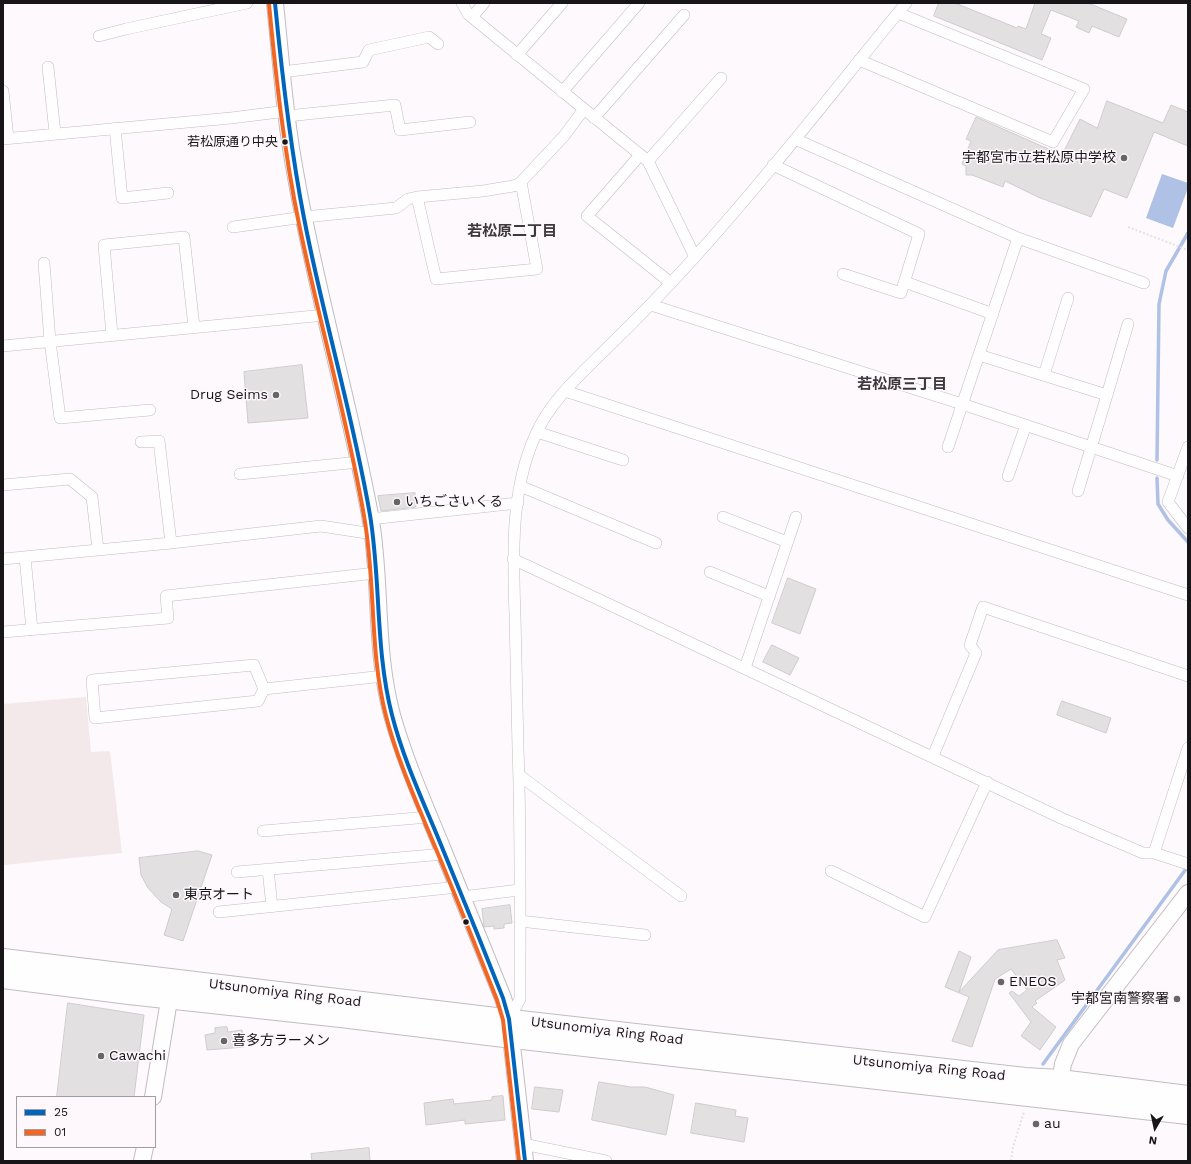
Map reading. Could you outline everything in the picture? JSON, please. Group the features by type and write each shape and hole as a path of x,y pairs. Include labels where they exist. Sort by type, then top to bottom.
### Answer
{"highway":[{"name":"Utsunomiya Ring Road","path":"3,959 341,1017 509,1028 1001,1076 1060,1080 1188,1096"},
{"name":"Utsunomiya Ring Road","path":"3,978 171,989"},
{"name":"Utsunomiya Ring Road","path":"509,1028 1058,1100 1188,1114"}],"street":[{"path":"99,36 247,3"},
{"path":"275,3 287,114 296,178 325,315 360,462 372,527 384,676 389,704 401,743 429,816 503,998 509,1028 525,1161"},
{"path":"462,3 468,14 644,158 695,258"},
{"path":"472,17 484,3"},
{"path":"517,54 562,3"},
{"path":"562,92 638,3"},
{"path":"509,1028 520,999 519,775 513,559 520,486 526,462 537,432 545,416 565,391 651,305 695,258 773,166 906,3"},
{"path":"859,60 1053,142 1084,89 898,13"},
{"path":"594,118 684,15"},
{"path":"282,72 363,62 369,50 429,37 438,44"},
{"path":"48,67 55,133"},
{"path":"671,283 587,216 721,78"},
{"path":"3,91 5,138 395,105 400,130 470,122"},
{"path":"233,227 304,217 396,208 408,199 417,197 482,191 513,186 521,182 564,136 584,110"},
{"path":"115,128 122,198 168,193"},
{"path":"795,139 1018,238 1144,283"},
{"path":"773,166 919,234 901,293 843,274"},
{"path":"417,197 436,279 537,268 521,182"},
{"path":"112,335 104,245 184,237 194,327"},
{"path":"948,447 1018,238"},
{"path":"44,263 50,342 60,418 150,410"},
{"path":"905,282 993,314"},
{"path":"1044,375 1068,298"},
{"path":"651,305 1092,446 1178,476"},
{"path":"3,346 325,315"},
{"path":"1078,490 1128,324"},
{"path":"979,355 1107,395"},
{"path":"565,391 1188,595"},
{"path":"1008,476 1026,426"},
{"path":"537,432 623,460"},
{"path":"140,442 159,441 171,543"},
{"path":"1188,447 1168,502 1188,528"},
{"path":"240,474 360,462"},
{"path":"3,485 70,479 92,497 98,550"},
{"path":"520,486 656,543"},
{"path":"3,559 171,543 321,526 372,527 518,502"},
{"path":"723,517 787,542"},
{"path":"745,668 796,517"},
{"path":"25,557 32,630"},
{"path":"513,559 1062,818 1143,853 1154,853 1188,864"},
{"path":"710,572 769,596"},
{"path":"3,632 168,618 166,596 376,573"},
{"path":"933,756 976,653 970,645 983,607 1188,676"},
{"path":"254,665 264,689 258,701 95,718 92,680 254,665"},
{"path":"264,689 384,676"},
{"path":"1154,853 1188,748"},
{"path":"519,775 680,896"},
{"path":"831,871 925,917 987,782"},
{"path":"263,831 429,816"},
{"path":"237,872 444,854"},
{"path":"268,869 272,907"},
{"path":"219,912 460,892 519,890"},
{"path":"1058,1100 1063,1064 1072,1044 1188,893"},
{"path":"520,921 646,935"},
{"path":"153,1096 171,989"},
{"path":"523,1144 606,1161"},
{"path":"142,1161 145,1148"}],"path":[{"path":"1128,227 1188,250"},
{"path":"1011,1161 1016,1136 1030,1096"}],"shaded area":[{"path":"86,697 91,752 110,751 122,853 3,865 3,704"}],"water":[{"path":"1162,174 1188,183 1188,188 1173,228 1146,218"}],"building":[{"path":"939,3 955,3 1017,28 1018,26 1026,29 1035,3 1088,3 1127,19 1119,37 1092,26 1089,33 1076,27 1079,21 1051,10 1041,34 1051,38 1042,60 934,16"},
{"path":"1107,101 1163,123 1171,105 1188,112 1188,146 1154,132 1127,198 1104,189 1091,217 1038,197 1005,181 1003,187 972,175 966,175 966,166 962,164 971,141 966,139 976,117 1062,155 1080,119 1097,128"},
{"name":"Drug Seims","path":"302,365 308,418 248,423 244,372"},
{"name":"いちごさいくる","path":"415,493 416,507 381,511 378,496"},
{"path":"788,578 816,589 800,634 772,623"},
{"path":"772,645 799,658 790,675 763,662"},
{"path":"1062,701 1111,718 1106,733 1057,715"},
{"name":"東京オート","path":"198,851 212,855 183,941 164,935 172,909 161,902 148,888 141,875 139,858"},
{"path":"510,905 512,923 504,924 504,928 494,929 494,926 484,927 482,909"},
{"path":"1057,940 1065,958 1057,960 1065,980 1035,1001 1037,1003 1032,1007 1056,1027 1040,1050 1021,1036 1031,1022 1009,993 1012,991 1019,996 1027,990 1011,969 995,979 972,1047 952,1041 969,997 945,987 959,951 971,957 959,992 998,950"},
{"name":"Cawachi","path":"68,1003 144,1015 134,1096 57,1096"},
{"name":"喜多方ラーメン","path":"227,1027 228,1032 242,1030 244,1047 207,1050 205,1035 215,1033 215,1028"},
{"path":"599,1082 631,1087 645,1087 674,1095 666,1135 592,1120"},
{"path":"535,1087 563,1090 559,1112 532,1109"},
{"path":"503,1096 505,1120 465,1124 465,1120 426,1125 424,1103 453,1099 454,1104 492,1100 492,1097"},
{"path":"696,1103 736,1110 735,1116 748,1118 744,1142 691,1133"},
{"path":"369,1148 370,1161 312,1161 311,1154"}],"waterway":[{"path":"1157,460 1159,304 1166,271 1188,233"},
{"path":"1157,478 1158,504 1168,520 1188,542"},
{"path":"1043,1064 1186,869"}],"transit line":[{"name":"25","path":"275,3 287,110 304,218 355,440 370,515 376,565 380,640 392,715 407,763 503,998 509,1019 525,1161"},
{"name":"01","path":"269,4 281,114 299,224 349,443 364,516 368,541 377,667 386,716 401,764 497,1000 503,1020 519,1161"}],"place":[{"name":"若松原通り中央","path":"285,142"},
{"name":"宇都宮市立若松原中学校","path":"1124,158"},
{"name":"Drug Seims","path":"276,395"},
{"name":"いちごさいくる","path":"397,502"},
{"name":"東京オート","path":"176,895"},
{"name":"ENEOS","path":"1001,982"},
{"name":"宇都宮南警察署","path":"1177,999"},
{"name":"喜多方ラーメン","path":"224,1041"},
{"name":"Cawachi","path":"101,1056"},
{"name":"au","path":"1036,1124"}],"district":[{"name":"若松原二丁目","path":"512,232"},
{"name":"若松原三丁目","path":"902,385"}]}
